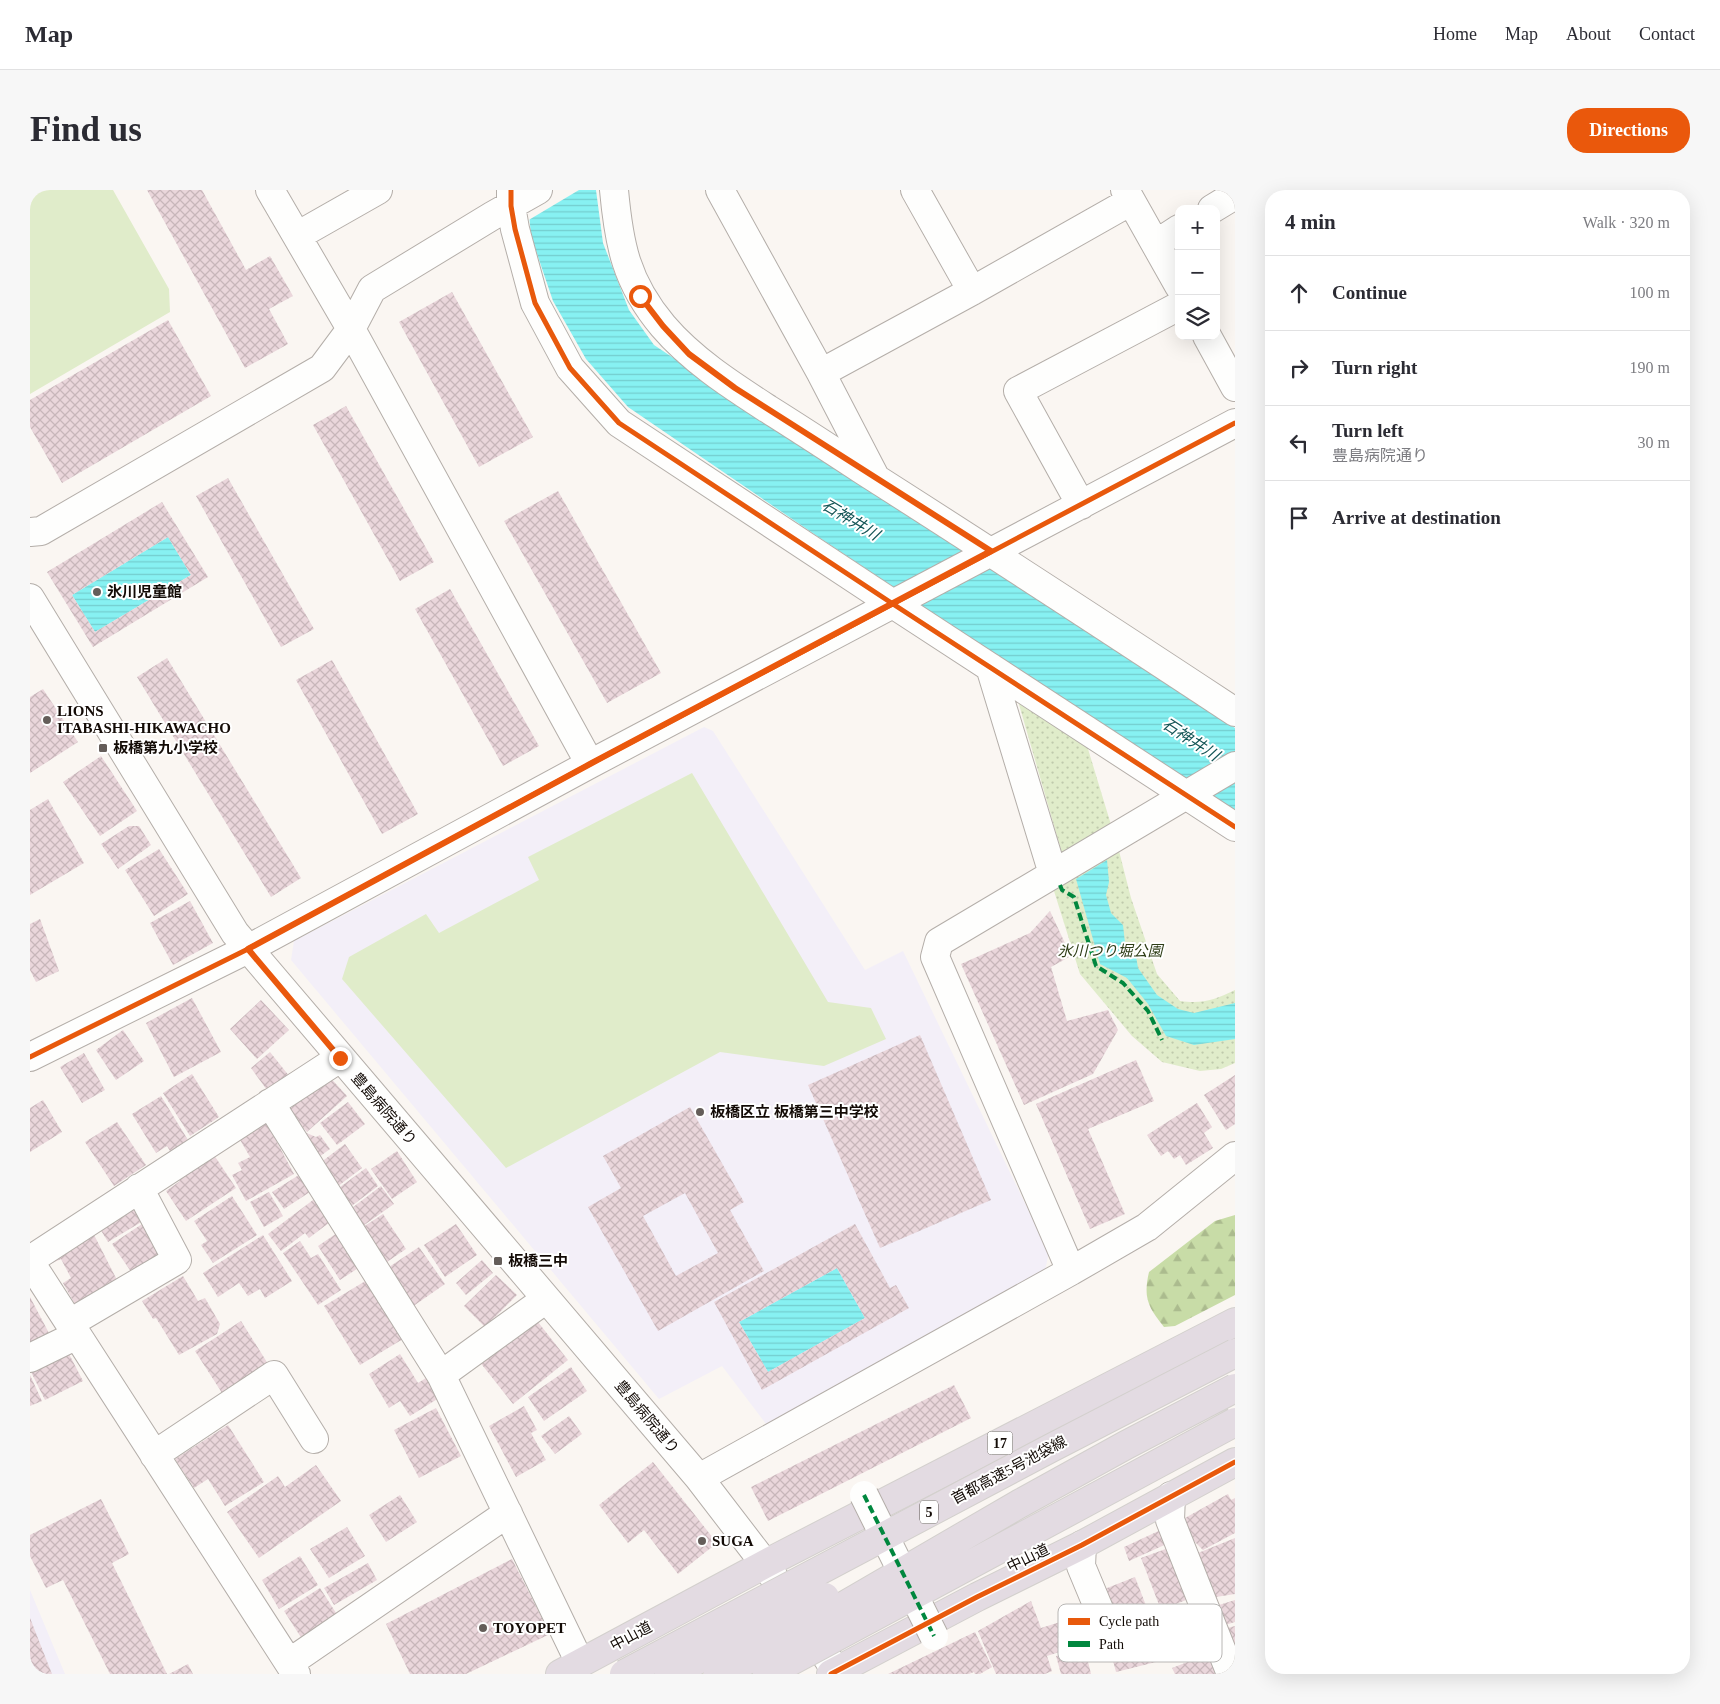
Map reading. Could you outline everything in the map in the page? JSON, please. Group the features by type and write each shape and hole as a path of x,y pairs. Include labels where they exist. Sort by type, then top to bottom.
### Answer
{"highway":[{"name":"中山道","path":"570,1669 765,1564 1235,1322"},
{"name":"首都高速5号池袋線","path":"624,1674 1235,1352"},
{"path":"669,1674 893,1563 1235,1386"},
{"path":"718,1674 766,1650 1126,1445 1235,1386"},
{"path":"767,1674 1235,1422"},
{"name":"中山道","path":"835,1673 977,1596 1082,1545 1235,1462"}],"street":[{"path":"270,190 351,329 590,764"},
{"path":"297,236 378,190"},
{"path":"614,190 616,219 624,258 640,296 663,326 689,354 735,388 876,478 987,554 1235,712"},
{"path":"720,190 822,373 876,478"},
{"path":"915,190 972,291"},
{"path":"1218,205 1235,194"},
{"path":"822,373 972,291 1128,195 1175,279"},
{"path":"30,532 41,531 322,368 351,329 372,289 492,216 521,196"},
{"path":"521,196 514,229 535,303 570,368 619,423 897,602 990,667 1191,792 1235,827"},
{"path":"1156,244 1175,232"},
{"path":"1081,505 1018,391 1175,308"},
{"path":"1209,340 1235,387"},
{"path":"30,1057 248,949 590,764 1235,423"},
{"name":"豊島病院通り","path":"30,598 235,933 698,1478 765,1564 835,1673"},
{"path":"990,667 1057,872"},
{"path":"1071,1271 935,957 939,942 1235,766"},
{"path":"340,1058 270,1102 30,1261 293,1669 508,1513"},
{"path":"270,1102 441,1375 508,1513 570,1669"},
{"path":"698,1478 1147,1227 1235,1156"},
{"path":"30,1358 177,1260 139,1188"},
{"path":"441,1375 546,1299"},
{"path":"154,1455 274,1375 314,1439"},
{"path":"864,1496 934,1636"},
{"path":"1171,1496 1170,1520 1203,1604"},
{"path":"1082,1545 1081,1566 1097,1604"},
{"path":"1222,1651 1231,1674"}],"shaded area":[{"name":"板橋区立 板橋第三中学校","path":"704,727 713,731 865,970 903,951 1049,1253 1044,1274 766,1424 722,1366 659,1399 291,960 294,941"},
{"path":"30,1590 65,1674 30,1674"}],"green space":[{"path":"30,190 113,190 169,289 170,312 30,394"},
{"name":"氷川つり堀公園","path":"1018,701 1085,739 1119,851 1131,898 1157,974 1180,1001 1195,1002 1208,1000 1235,990 1235,1063 1221,1069 1200,1071 1162,1062 1132,1036 1080,974 1054,891 1070,881"},
{"path":"692,773 828,1002 871,1008 886,1039 824,1066 720,1052 506,1168 342,979 349,957 426,914 439,933 539,880 528,857"},
{"path":"1235,1215 1235,1295 1175,1326 1164,1327 1148,1302 1147,1281 1149,1272 1215,1221"}],"water":[{"name":"石神井川","path":"527,190 596,190 603,243 629,310 654,345 950,542 1235,728 1235,812 1144,754 820,538 628,407 586,359 553,301 531,236"},
{"path":"168,537 191,575 95,632 72,595"},
{"path":"1107,860 1109,882 1106,895 1111,913 1123,925 1125,943 1136,956 1138,968 1157,995 1178,1009 1194,1013 1235,1003 1235,1039 1194,1045 1166,1036 1148,1004 1127,978 1100,964 1076,879"},
{"path":"837,1268 865,1318 768,1372 739,1322"}],"pier":[{"path":"525,190 579,190 527,221"}],"building":[{"path":"147,190 202,190 246,270 270,256 293,296 269,309 288,344 245,368"},
{"path":"452,292 533,437 479,467 399,322"},
{"path":"168,320 211,396 62,483 30,427 30,400"},
{"path":"346,406 434,562 400,581 313,425"},
{"path":"228,478 314,629 281,647 196,496"},
{"path":"558,491 661,673 607,703 504,521"},
{"path":"162,502 208,577 93,647 47,572","holes":["168,537 191,575 95,632 72,595"]},
{"path":"450,589 539,746 503,766 415,609"},
{"path":"167,658 301,878 271,897 137,677"},
{"path":"332,660 418,814 382,834 296,680"},
{"name":"LIONS ITABASHI-HIKAWACHO","path":"43,689 78,742 30,773 30,697"},
{"path":"101,756 137,811 100,836 63,782"},
{"path":"48,799 84,863 30,895 30,810"},
{"path":"129,826 139,826 151,845 118,869 101,844"},
{"path":"159,849 188,894 154,916 125,870"},
{"path":"190,901 213,943 173,965 150,923"},
{"path":"1050,911 1071,956 1051,967 1067,1021 1108,1010 1118,1030 1093,1074 1024,1105 961,964 1030,933"},
{"path":"40,919 59,971 36,982 30,970 30,924"},
{"path":"192,998 221,1052 174,1077 146,1023"},
{"path":"261,1000 289,1030 257,1059 230,1029"},
{"path":"123,1030 144,1061 116,1080 96,1050"},
{"path":"920,1035 991,1200 880,1248 808,1085"},
{"path":"270,1052 290,1077 267,1090 251,1068"},
{"path":"84,1053 105,1090 82,1103 60,1067"},
{"path":"1136,1060 1154,1101 1088,1129 1125,1214 1090,1229 1036,1104"},
{"path":"192,1074 219,1117 190,1136 163,1093"},
{"path":"327,1074 347,1096 307,1132 288,1111"},
{"path":"1235,1075 1235,1124 1226,1130 1204,1095"},
{"path":"161,1096 188,1140 170,1151 167,1146 156,1153 132,1114"},
{"path":"43,1100 62,1132 30,1152 30,1108"},
{"path":"348,1102 365,1124 337,1145 320,1123"},
{"path":"1197,1103 1212,1127 1204,1133 1213,1148 1186,1165 1180,1155 1174,1159 1168,1151 1161,1156 1147,1135"},
{"path":"690,1107 744,1202 730,1210 764,1271 658,1331 588,1207 621,1188 603,1156","holes":["685,1193 718,1253 676,1276 643,1216"]},
{"path":"264,1118 294,1174 246,1201 232,1175 242,1170 238,1163 250,1157 236,1133"},
{"path":"117,1122 146,1165 114,1186 85,1142"},
{"path":"302,1131 316,1137 320,1135 330,1149 315,1160"},
{"path":"345,1144 362,1168 333,1190 316,1166"},
{"path":"397,1151 417,1182 392,1199 371,1169"},
{"path":"212,1152 236,1188 186,1221 166,1191 180,1181 176,1176"},
{"path":"366,1168 378,1186 349,1208 336,1190"},
{"path":"302,1173 313,1190 284,1209 272,1192"},
{"path":"381,1186 394,1204 360,1228 348,1211"},
{"path":"269,1192 283,1216 264,1227 250,1202"},
{"path":"232,1196 257,1235 213,1263 201,1245 207,1241 194,1221"},
{"path":"317,1197 334,1219 309,1238 305,1233 281,1251 268,1234"},
{"path":"132,1203 143,1221 108,1242 94,1219"},
{"path":"383,1214 406,1249 384,1264 360,1229"},
{"path":"145,1222 167,1254 134,1276 112,1244"},
{"path":"456,1224 477,1255 445,1277 424,1245"},
{"path":"855,1224 890,1288 896,1285 909,1308 762,1390 714,1302","holes":["837,1268 865,1318 768,1372 739,1322"]},
{"path":"90,1227 116,1278 116,1290 77,1308 63,1283 71,1278 61,1259 50,1264 45,1253"},
{"path":"340,1231 363,1265 340,1280 318,1246"},
{"path":"263,1235 292,1281 265,1298 260,1289 248,1296 239,1283 218,1297 203,1273"},
{"path":"300,1241 311,1258 318,1254 341,1290 318,1305 283,1253"},
{"path":"419,1247 445,1284 412,1307 386,1269"},
{"path":"482,1260 493,1273 466,1295 456,1283"},
{"path":"496,1275 517,1295 485,1327 464,1306"},
{"path":"183,1276 198,1301 205,1298 220,1324 217,1334 179,1355 156,1318 153,1319 142,1301"},
{"path":"367,1280 403,1339 360,1365 324,1306"},
{"path":"30,1297 50,1335 30,1345"},
{"path":"534,1317 568,1360 513,1404 479,1361"},
{"path":"241,1321 270,1367 224,1396 195,1351"},
{"path":"68,1352 83,1381 45,1400 30,1370"},
{"path":"400,1354 418,1383 426,1378 439,1398 410,1416 400,1401 389,1408 369,1374"},
{"path":"571,1367 587,1391 544,1421 528,1397"},
{"path":"30,1375 42,1401 30,1406"},
{"path":"954,1385 971,1418 768,1521 751,1487"},
{"path":"524,1406 537,1430 531,1433 546,1460 516,1477 489,1426"},
{"path":"436,1408 461,1456 419,1478 394,1430"},
{"path":"569,1416 582,1434 555,1454 541,1436"},
{"path":"228,1425 264,1482 225,1506 208,1479 194,1488 175,1459"},
{"path":"653,1462 717,1543 678,1574 644,1530 628,1543 599,1505"},
{"path":"316,1465 341,1501 259,1558 227,1512 278,1476 285,1487"},
{"path":"1228,1494 1231,1500 1235,1498 1235,1533 1203,1550 1189,1536 1185,1518"},
{"path":"400,1495 417,1522 386,1542 369,1515"},
{"path":"101,1499 129,1554 112,1563 167,1674 110,1674 63,1580 46,1588 30,1556 30,1535"},
{"path":"347,1527 365,1556 329,1578 310,1549"},
{"path":"1165,1528 1171,1542 1129,1561 1124,1547"},
{"path":"1235,1538 1235,1594 1216,1597 1198,1553"},
{"path":"1171,1547 1191,1598 1176,1604 1159,1604 1141,1558"},
{"path":"300,1556 318,1585 279,1609 262,1580"},
{"path":"512,1559 550,1634 466,1674 410,1674 386,1624"},
{"path":"368,1563 377,1580 334,1605 324,1588"},
{"path":"1135,1577 1145,1604 1107,1604 1102,1590"},
{"path":"320,1588 338,1616 302,1639 284,1611"},
{"path":"1235,1600 1235,1622 1225,1625 1222,1615 1222,1604"},
{"path":"1031,1601 1041,1628 1058,1623 1058,1652 1047,1656 1052,1671 1045,1674 996,1674 978,1631"},
{"path":"30,1618 52,1674 30,1674"},
{"path":"1235,1626 1235,1646 1233,1647 1227,1628"},
{"path":"975,1632 992,1667 980,1674 975,1674 974,1672 969,1674 888,1674"},
{"path":"1056,1656 1058,1656 1058,1662 1088,1662 1091,1674 1061,1674"},
{"path":"1113,1662 1156,1662 1116,1672"},
{"path":"1187,1662 1211,1662 1216,1674 1175,1674 1172,1668"},
{"path":"188,1664 193,1674 169,1674"}],"marked path":[{"path":"1060,885 1062,890 1074,897 1096,966 1123,983 1148,1011 1162,1040"},
{"path":"864,1495 934,1636"}],"cycle path":[{"path":"511,190 511,206 515,229 535,303 570,368 619,423 1235,827"},
{"path":"30,1057 248,949 590,764 1235,423"},
{"path":"831,1674 977,1597 1082,1545 1235,1462"}],"place":[{"name":"氷川児童館","path":"97,592"},
{"name":"LIONS ITABASHI-HIKAWACHO","path":"47,720"},
{"name":"板橋第九小学校","path":"103,748"},
{"name":"板橋区立 板橋第三中学校","path":"700,1112"},
{"name":"板橋三中","path":"498,1261"},
{"name":"SUGA","path":"702,1541"},
{"name":"TOYOPET","path":"483,1628"}],"route":[{"path":"340,1058 248,949 590,764 991,551 735,388 689,354 663,326 640,296"}]}
